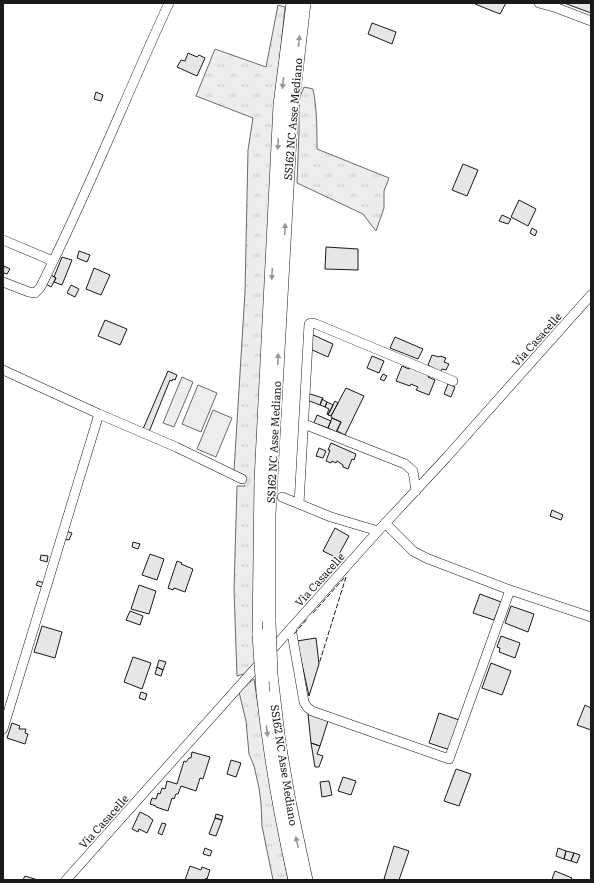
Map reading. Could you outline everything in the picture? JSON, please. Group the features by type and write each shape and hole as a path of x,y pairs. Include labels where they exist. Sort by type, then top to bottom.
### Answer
{"highway":[{"name":"SS162 NC Asse Mediano","path":"293,3 261,480 259,635 263,692 270,748 281,816 294,880"},
{"name":"SS162 NC Asse Mediano","path":"304,3 286,106 270,506 269,621 272,675 279,743 289,801 306,880"}],"street":[{"path":"3,282 35,293 40,288 65,238 133,80 169,3"},
{"path":"539,3 591,20"},
{"path":"3,240 53,261"},
{"name":"Via Casacelle","path":"66,880 591,295"},
{"path":"299,504 309,324 316,324 454,381"},
{"path":"3,370 176,447 242,479"},
{"path":"3,729 99,414"},
{"path":"304,424 405,464 413,471 416,491"},
{"path":"282,497 331,517 378,531"},
{"path":"385,523 413,551 426,558 510,590 591,617"},
{"path":"291,628 306,707 312,711 449,759 510,590"}],"green space":[{"path":"278,5 285,7 277,88 255,662 244,674 237,676 234,590 237,486 245,486 246,476 234,471 245,292 248,150 253,118 196,96 215,49 266,67"},
{"path":"304,87 313,89 317,126 317,149 389,178 384,191 384,208 376,231 363,214 297,183 299,99"},
{"path":"182,377 193,382 174,427 163,423"},
{"path":"198,385 217,393 201,432 182,424"},
{"path":"213,410 232,418 216,457 197,449"},
{"path":"254,679 273,803 288,880 273,880 262,826 259,788 254,766 249,754 246,721 239,692"}],"building":[{"path":"475,3 506,3 500,14"},
{"path":"564,3 591,3 591,13"},
{"path":"372,23 396,32 392,44 368,34"},
{"path":"188,53 197,57 199,55 205,58 197,76 177,67 181,60 185,61"},
{"path":"96,92 103,95 101,101 94,99"},
{"path":"463,164 478,170 467,196 452,190"},
{"path":"519,200 536,209 528,226 511,217"},
{"path":"502,215 511,219 508,224 499,221"},
{"path":"532,228 537,231 535,236 530,233"},
{"path":"326,247 358,249 358,270 325,269"},
{"path":"79,251 90,255 87,262 77,258"},
{"path":"62,257 72,260 62,285 54,282 56,278 54,277"},
{"path":"4,266 10,269 7,274 3,274"},
{"path":"94,268 110,275 101,295 86,289"},
{"path":"51,275 56,278 51,287 46,284"},
{"path":"71,285 79,289 75,297 67,293"},
{"path":"105,320 127,329 120,345 98,336"},
{"path":"311,334 333,344 328,357 310,349"},
{"path":"395,337 423,349 418,359 390,348"},
{"path":"432,355 446,358 444,362 449,364 446,370 442,369 440,372 428,365"},
{"path":"372,356 384,361 379,373 367,368"},
{"path":"402,366 409,369 410,367 429,375 428,377 435,380 429,395 416,390 418,387 411,384 410,386 396,381"},
{"path":"168,371 177,375 175,380 170,380 149,432 143,429"},
{"path":"383,374 387,376 384,381 380,379"},
{"path":"448,384 455,387 451,397 444,394"},
{"path":"346,388 364,396 345,435 337,431 341,422 332,418 331,416"},
{"path":"307,393 323,398 320,405 307,400"},
{"path":"322,399 327,402 325,407 320,405"},
{"path":"335,401 338,403 331,416 328,415"},
{"path":"327,402 333,405 328,415 329,409 325,407"},
{"path":"317,415 331,421 328,428 314,423"},
{"path":"332,418 341,422 336,432 328,428"},
{"path":"331,443 356,454 348,469 343,467 343,465 337,461 336,463 332,461 331,463 326,461"},
{"path":"319,448 326,451 323,458 316,456"},
{"path":"552,510 563,515 561,520 550,516"},
{"path":"335,528 349,536 337,558 323,551"},
{"path":"66,531 72,533 69,540 64,539"},
{"path":"133,542 140,544 138,549 132,547"},
{"path":"150,554 164,559 157,580 142,575"},
{"path":"41,555 48,556 47,562 40,560"},
{"path":"177,561 193,569 185,592 174,588 173,590 168,588"},
{"path":"38,581 44,583 42,587 36,585"},
{"path":"139,585 156,591 149,614 131,609"},
{"path":"480,594 501,602 494,620 473,613"},
{"path":"511,606 534,614 528,632 505,623"},
{"path":"130,611 143,616 140,625 126,620"},
{"path":"42,626 62,632 55,658 34,652"},
{"path":"501,636 520,643 515,658 499,652 500,648 497,647"},
{"path":"316,638 319,664 309,696 297,641"},
{"path":"133,657 151,663 142,689 124,682"},
{"path":"159,660 166,662 163,670 157,667"},
{"path":"491,663 511,671 502,695 482,688"},
{"path":"157,667 163,670 161,676 155,674"},
{"path":"141,692 147,694 145,700 139,698"},
{"path":"585,705 591,708 591,730 577,725"},
{"path":"439,713 459,720 450,750 429,743"},
{"path":"308,714 328,721 320,746 311,743"},
{"path":"12,723 20,726 19,729 26,729 25,733 28,734 25,744 7,738"},
{"path":"311,743 320,746 317,754 323,756 319,767 315,767"},
{"path":"192,752 210,757 203,779 200,778 196,791 181,786 178,794 176,794 174,799 172,798 168,811 150,804 152,798 156,799 158,793 160,794 162,788 165,789 167,781 177,784 184,761 186,762 189,758 191,758"},
{"path":"231,760 241,763 236,777 227,774"},
{"path":"456,769 471,774 459,806 444,801"},
{"path":"343,777 356,781 351,795 338,791"},
{"path":"329,781 332,795 322,797 320,782"},
{"path":"140,812 153,820 147,833 139,829 138,832 132,829"},
{"path":"216,814 223,816 222,820 215,818"},
{"path":"215,818 222,820 216,836 209,834"},
{"path":"162,823 166,824 162,835 158,833"},
{"path":"394,846 409,851 399,880 384,879"},
{"path":"205,848 212,851 210,856 203,854"},
{"path":"558,848 566,851 564,859 556,856"},
{"path":"566,851 574,853 571,861 564,859"},
{"path":"574,853 580,855 577,863 571,861"},
{"path":"190,866 201,870 202,867 210,870 207,879 185,880"},
{"path":"555,871 572,878 571,880 552,879"},
{"path":"25,876 38,880 23,880"}],"tunnel":[{"path":"242,479 264,489"}],"fence":[{"path":"313,613 346,577 319,664"},
{"path":"294,634 308,618"}]}
